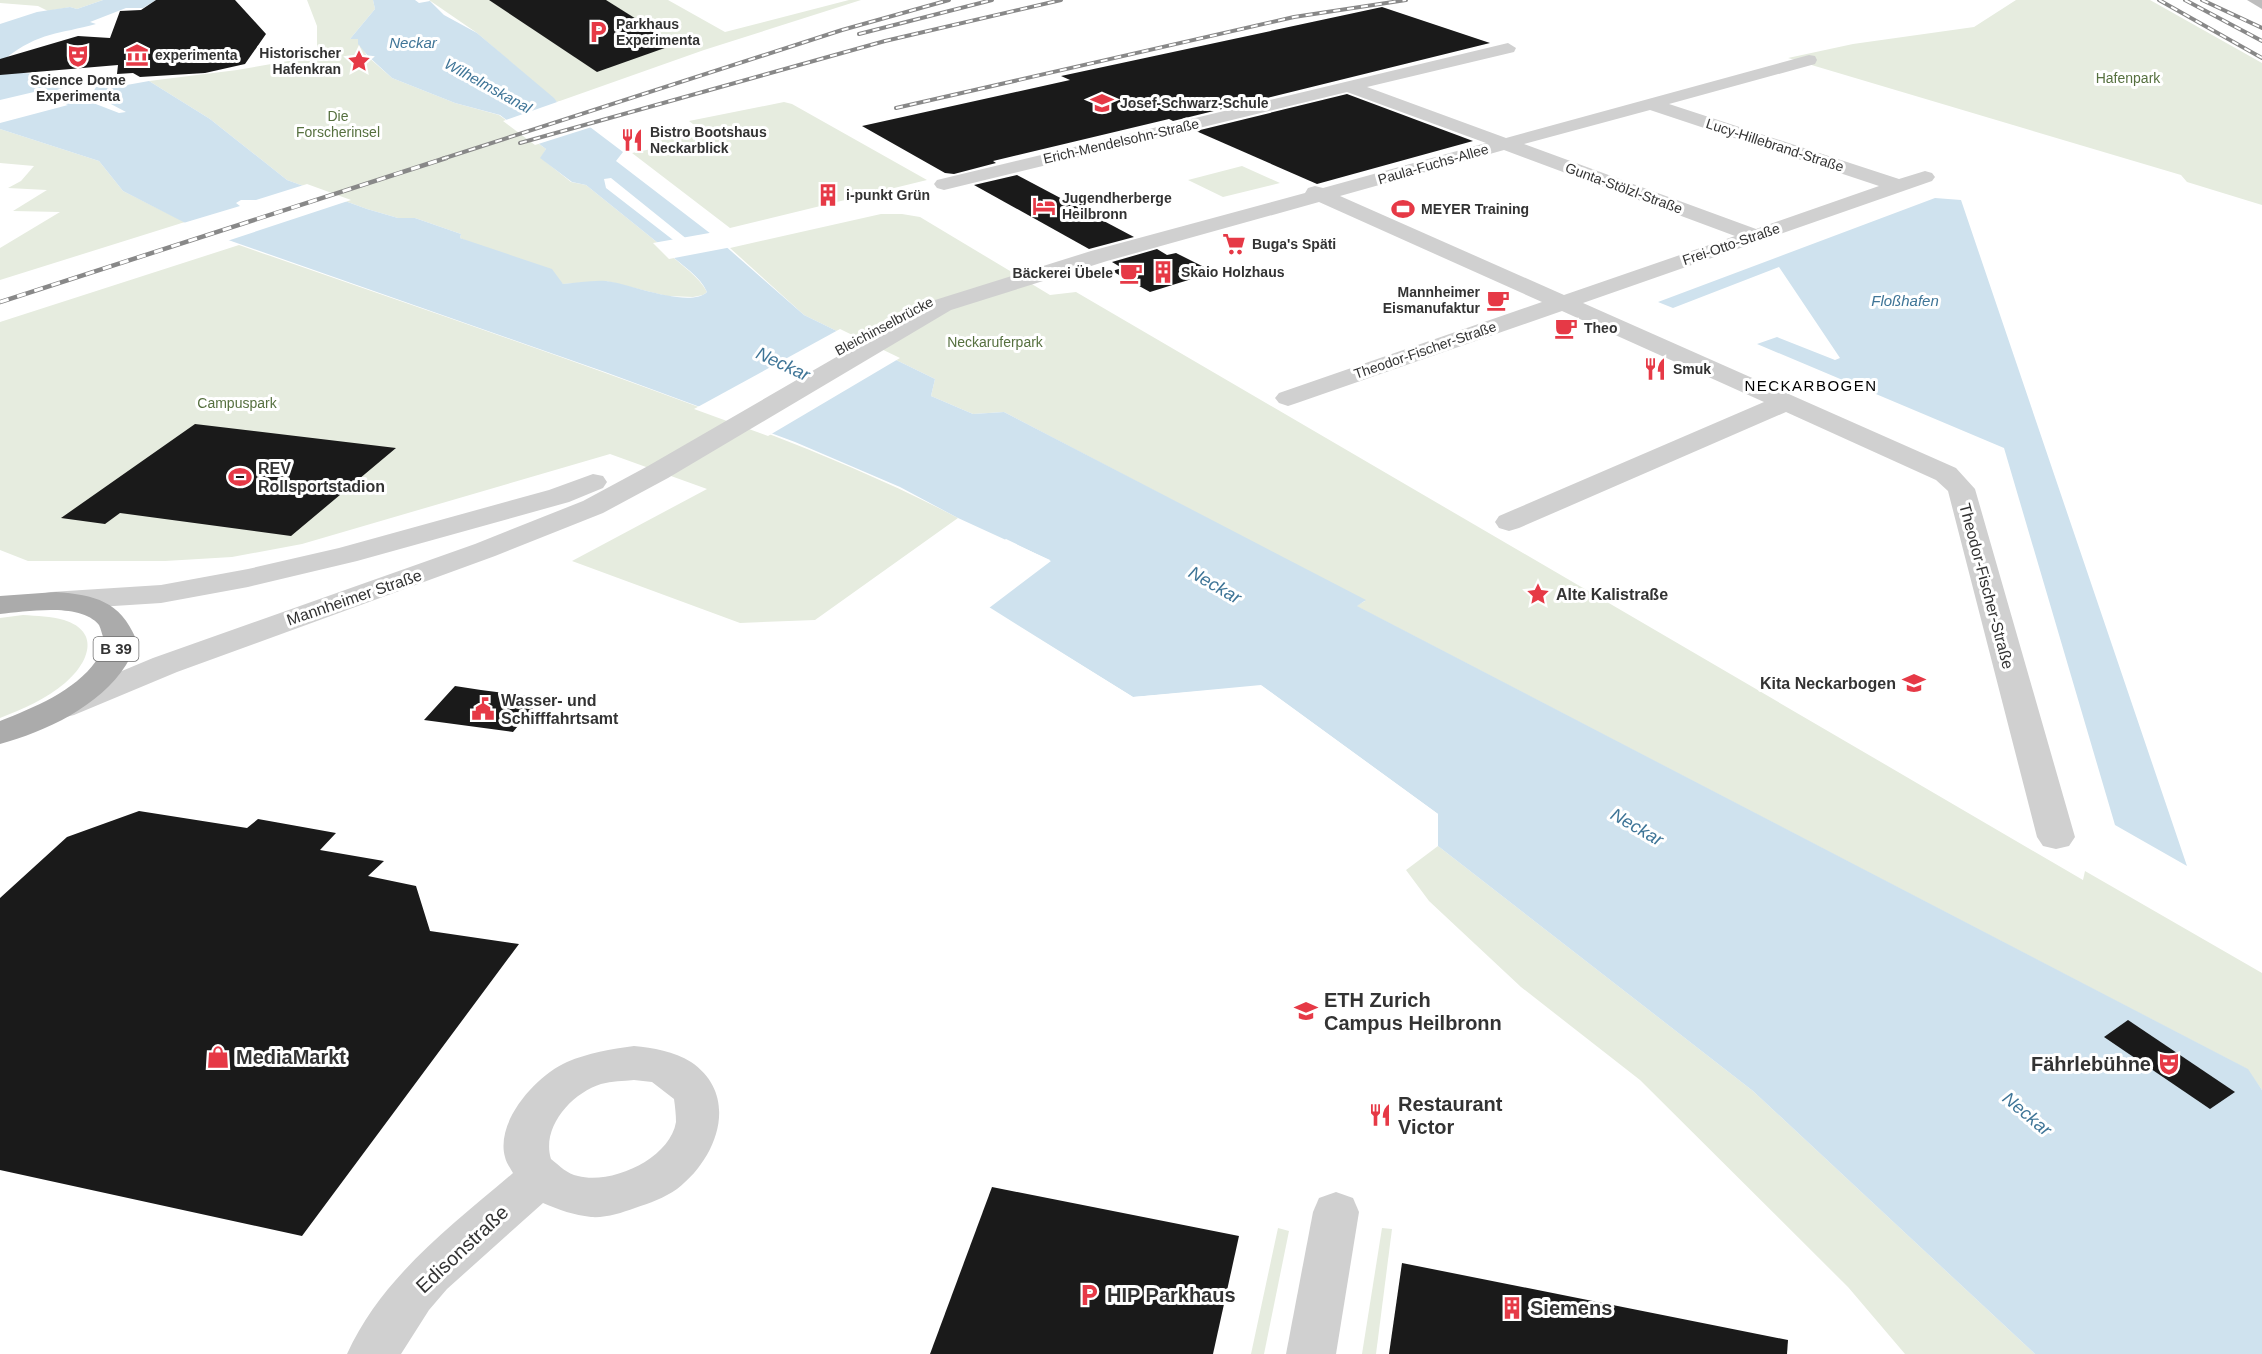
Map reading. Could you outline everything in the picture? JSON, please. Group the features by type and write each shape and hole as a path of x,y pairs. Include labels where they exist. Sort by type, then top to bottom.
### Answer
{"main road":[{"path":"2254,0 2262,4"},
{"name":"B 39","path":"0,597 86,606 110,619 120,639 112,663 86,690 0,744"},
{"path":"0,605 49,601"},
{"path":"0,733 46,714"}],"street":[{"name":"Erich-Mendelsohn-Straße","path":"944,184 1508,48"},
{"name":"Paula-Fuchs-Allee","path":"1052,265 1803,58"},
{"name":"Gunta-Stölzl-Straße","path":"1350,87 1756,236"},
{"name":"Lucy-Hillebrand-Straße","path":"1643,101 1899,186"},
{"name":"Frei-Otto-Straße","path":"1563,303 1925,177"},
{"name":"Theodor-Fischer-Straße","path":"1317,193 1946,474 1961,489 2056,837"},
{"name":"Bleichinselbrücke","path":"647,468 936,303 1052,265"},
{"name":"Theodor-Fischer-Straße","path":"1288,398 1563,303"},
{"path":"1509,522 1787,402"},
{"path":"49,601 161,594 248,578 346,555 559,496 647,468"},
{"name":"Mannheimer Straße","path":"46,714 231,640 485,550 593,507 647,468"},
{"name":"Edisonstraße","path":"372,1354 412,1295 430,1274 538,1179"},
{"path":"1311,1354 1336,1212"}],"green space":[{"path":"0,0 103,0 77,9 70,7 48,11 38,6 0,3"},
{"name":"Die Forscherinsel","path":"307,0 373,0 375,9 350,39 358,39 367,56 392,78 455,103 499,115 546,149 541,158 571,182 586,185 663,247 698,279 707,292 693,297 667,296 606,281 563,284 460,238 461,234 415,218 398,218 367,209 287,180 210,119 149,81 237,70 317,56 317,26"},
{"path":"429,0 668,0 725,32 849,0 861,0 704,50 557,102 477,33"},
{"name":"Hafenpark","path":"2016,0 2150,0 2262,63 2262,205 2187,182 2181,175 1788,58 1853,44 1974,27"},
{"path":"784,102 792,104 927,180 730,228 632,153 661,147 648,137 697,127 689,121"},
{"path":"0,129 99,161 123,191 185,222 0,280 0,248 60,212 13,211 47,190 8,188 21,181 34,166 0,163"},
{"path":"1242,166 1280,183 1223,197 1188,180"},
{"name":"Neckaruferpark","path":"881,214 920,217 1050,295 1076,292 2083,880 2085,871 2262,973 2262,1090 2247,1069 1356,606 1365,601 1004,412 973,414 931,396 935,379 804,315 730,248"},
{"name":"Campuspark","path":"239,245 525,344 730,419 861,472 958,518 815,620 740,623 572,561 707,489 610,454 302,544 232,557 165,561 28,561 0,550 0,322"},
{"path":"23,615 54,618 76,625 87,640 85,658 73,675 50,694 0,718 0,618"},
{"path":"1438,846 1753,1091 2035,1354 1905,1354 1848,1287 1640,1080 1521,987 1429,901 1406,870"},
{"path":"1278,1228 1289,1231 1264,1354 1251,1354"},
{"path":"1382,1228 1392,1229 1376,1354 1362,1354"}],"water":[{"path":"103,0 156,0 143,8 126,8 90,22 96,24 39,38 29,43 6,58 16,72 42,75 78,86 57,89 119,113 126,112 92,94 96,87 110,88 149,81 210,119 287,180 367,209 398,218 415,218 461,234 460,238 552,269 563,284 606,281 658,294 687,298 707,292 699,279 663,247 586,185 572,182 540,158 546,149 500,115 455,103 392,78 368,56 358,44 358,39 350,39 375,9 373,0 415,0 419,3 430,1 444,15 477,33 557,102 623,152 616,161 715,237 804,315 935,379 931,396 973,414 1004,412 1366,600 1357,606 2248,1069 2262,1090 2262,1354 2035,1354 1753,1091 1438,846 1438,814 1262,686 1133,697 989,607 1050,560 958,518 900,487 795,442 605,372 197,229 123,191 99,161 0,129 0,123 68,105 34,92 0,100 0,24 37,12 70,7 77,9","holes":["611,178 688,240 677,243 606,188 604,179"]},
{"name":"Floßhafen","path":"1935,198 1961,200 2187,866 2115,825 2004,448 1757,344 1777,337 1835,360 1840,358 1779,267 1673,308 1658,302"}],"pier":[{"path":"560,101 595,126 535,145 503,121"},
{"path":"307,184 351,200 224,242 180,224 240,206 236,203 241,200 256,200"},
{"path":"715,232 732,247 669,259 653,243"},
{"path":"840,329 900,358 768,436 694,409"},
{"path":"1006,539 1051,561 989,608 1133,697 1261,685 1438,814 1438,846 1435,843 1435,816 1261,689 1132,700 987,610 987,605 1045,561 1003,541"}],"building":[{"path":"156,0 235,0 266,34 245,64 205,73 140,77 133,73 117,74 118,65 0,75 0,59 78,36 110,38 120,11 141,10"},
{"name":"Parkhaus Experimenta","path":"489,0 606,0 676,44 597,72"},
{"name":"Josef-Schwarz-Schule","path":"1382,7 1490,43 1173,121 1169,119 993,161 996,163 954,174 945,173 862,126 1070,80 1061,76"},
{"path":"1347,94 1473,141 1317,184 1196,131"},
{"name":"Jugendherberge Heilbronn","path":"1017,175 1134,237 1089,249 974,185"},
{"name":"Skaio Holzhaus","path":"1157,249 1167,255 1176,253 1214,272 1150,292 1112,271 1122,268 1112,262"},
{"name":"REV Rollsportstadion","path":"195,424 396,448 291,536 120,513 105,524 61,518"},
{"name":"Wasser- und Schifffahrtsamt","path":"455,686 541,698 513,732 424,720"},
{"name":"MediaMarkt","path":"139,811 247,828 258,819 336,833 320,850 384,861 368,876 416,886 430,931 519,944 302,1236 0,1170 0,898 67,837"},
{"name":"Fährlebühne","path":"2128,1020 2235,1092 2210,1109 2104,1037"},
{"name":"HIP Parkhaus","path":"992,1187 1239,1236 1213,1354 930,1354"},
{"name":"Siemens","path":"1402,1263 1788,1340 1787,1354 1389,1354"}],"railway":[{"path":"442,159 842,30 949,0"},
{"path":"859,34 992,0"},
{"path":"520,143 885,41 1061,0"},
{"path":"896,108 1294,17 1406,0"},
{"path":"2159,0 2262,58"},
{"path":"2185,0 2262,41"},
{"path":"2202,0 2262,28"},
{"path":"0,302 446,158"}],"place":[{"name":"Parkhaus Experimenta","path":"598,32"},
{"name":"experimenta","path":"137,55"},
{"name":"Science Dome Experimenta","path":"78,56"},
{"name":"Historischer Hafenkran","path":"359,61"},
{"name":"Josef-Schwarz-Schule","path":"1102,103"},
{"name":"Bistro Bootshaus Neckarblick","path":"632,140"},
{"name":"i-punkt Grün","path":"828,195"},
{"name":"Jugendherberge Heilbronn","path":"1044,206"},
{"name":"MEYER Training","path":"1403,209"},
{"name":"Buga's Späti","path":"1234,244"},
{"name":"Skaio Holzhaus","path":"1163,272"},
{"name":"Bäckerei Übele","path":"1131,273"},
{"name":"Mannheimer Eismanufaktur","path":"1498,300"},
{"name":"Theo","path":"1566,328"},
{"name":"Smuk","path":"1655,369"},
{"name":"REV Rollsportstadion","path":"240,477"},
{"name":"Alte Kalistraße","path":"1538,594"},
{"name":"Kita Neckarbogen","path":"1914,683"},
{"name":"Wasser- und Schifffahrtsamt","path":"483,709"},
{"name":"ETH Zurich Campus Heilbronn","path":"1306,1011"},
{"name":"MediaMarkt","path":"218,1057"},
{"name":"Fährlebühne","path":"2169,1064"},
{"name":"Restaurant Victor","path":"1380,1115"},
{"name":"HIP Parkhaus","path":"1089,1295"},
{"name":"Siemens","path":"1512,1308"}],"district":[{"name":"NECKARBOGEN","path":"1811,386"}],"water label":[{"name":"Neckar","path":"413,43"},
{"name":"Wilhelmskanal","path":"488,86"},
{"name":"Neckar","path":"783,364"},
{"name":"Neckar","path":"1215,585"},
{"name":"Neckar","path":"1637,827"},
{"name":"Neckar","path":"2027,1114"}]}
